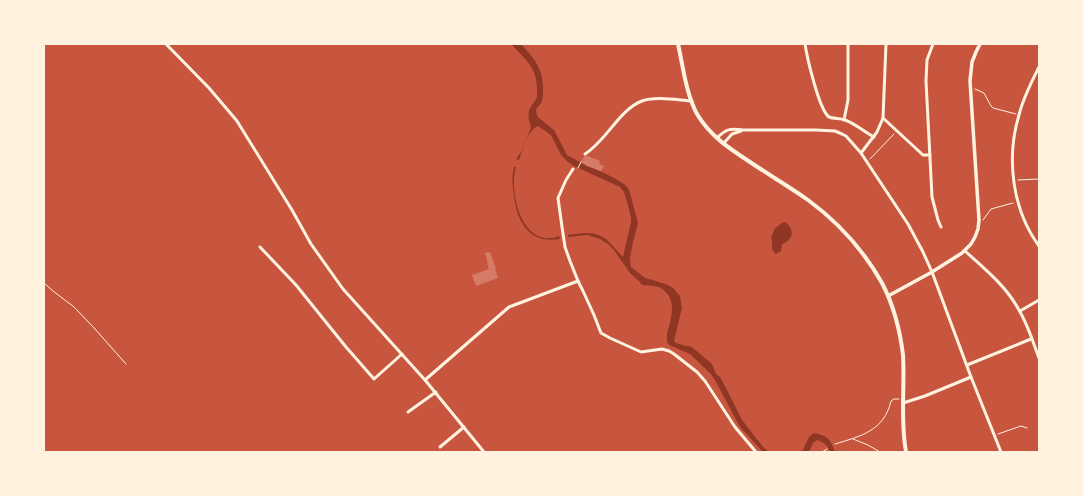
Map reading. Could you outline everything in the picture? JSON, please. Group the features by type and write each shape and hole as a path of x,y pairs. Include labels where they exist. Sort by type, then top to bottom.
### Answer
{"main road":[{"path":"678,44 692,101 701,119 717,138 723,144 808,200 830,218 845,232 877,276 888,296 896,320 902,348 904,438 906,452"}],"street":[{"path":"166,44 209,88 237,122 292,210 311,244 346,292 436,392 484,452"},
{"path":"805,44 814,83 822,105 828,116 844,120 874,137"},
{"path":"844,120 848,100 848,44"},
{"path":"861,153 874,137 883,118 886,44"},
{"path":"933,44 928,60 926,80 932,197 941,226"},
{"path":"888,296 960,255 971,244 975,237 979,223 970,74 972,62 980,44"},
{"path":"1039,67 1025,95 1018,114 1013,147 1014,181 1018,202 1025,224 1039,246"},
{"path":"586,154 631,107 641,101 652,99 692,101"},
{"path":"883,118 923,155 930,155"},
{"path":"717,138 728,130 734,128 743,130 823,130 835,131 846,136 861,153 908,224 918,242 932,272 1001,452"},
{"path":"723,144 732,134 743,130"},
{"path":"574,169 566,180 559,194 558,200 565,247 578,282 583,290 601,334 641,352 662,349 674,354 697,372 705,381 735,427 756,452"},
{"path":"260,247 296,285 344,347 374,379 402,354"},
{"path":"965,251 1002,285 1013,299 1020,311 1039,358"},
{"path":"425,380 510,307 578,282"},
{"path":"1020,311 1039,300"},
{"path":"967,365 1031,339"},
{"path":"903,401 919,398 971,377"},
{"path":"408,412 436,392"},
{"path":"440,447 464,427"}],"path":[{"path":"971,88 984,93 991,106 994,108 1018,114"},
{"path":"867,162 897,131"},
{"path":"578,168 581,162"},
{"path":"1014,181 1039,179"},
{"path":"984,219 991,209 1018,202"},
{"path":"44,283 74,307 126,364"},
{"path":"835,444 865,435 877,426 886,416 892,400 903,401"},
{"path":"994,435 1021,426 1027,428"},
{"path":"852,439 880,452"},
{"path":"822,452 827,449"}],"shaded area":[{"path":"511,44 521,44 530,54 540,70 543,83 543,97 541,104 536,110 537,115 554,130 567,155 614,178 628,188 638,223 630,258 631,267 645,278 668,285 680,296 682,308 674,341 693,348 712,364 742,420 763,447 769,452 763,452 740,427 711,374 690,354 669,345 667,342 667,333 671,320 672,308 669,296 665,291 659,287 645,286 641,284 630,273 614,250 600,239 587,235 568,237 568,235 584,233 599,235 608,241 623,257 631,218 624,192 620,187 568,162 561,155 551,135 538,126 534,128 528,136 519,160 516,159 521,152 531,128 529,114 530,108 537,97 537,88 535,74 529,63"},
{"path":"514,167 516,167 514,191 521,216 527,227 536,235 546,238 559,236 560,239 548,240 539,238 524,227 516,209 514,199 512,180"},
{"path":"785,222 792,231 792,234 789,240 782,244 781,251 776,254 773,250 771,238 775,228"},
{"path":"814,433 822,435 828,439 835,452 830,452 825,444 817,440 813,443 809,452 802,452 809,437"}],"building":[{"path":"585,155 600,161 599,164 604,166 601,171 581,162"},
{"path":"490,252 498,278 476,286 472,275 489,269 485,253"}]}
